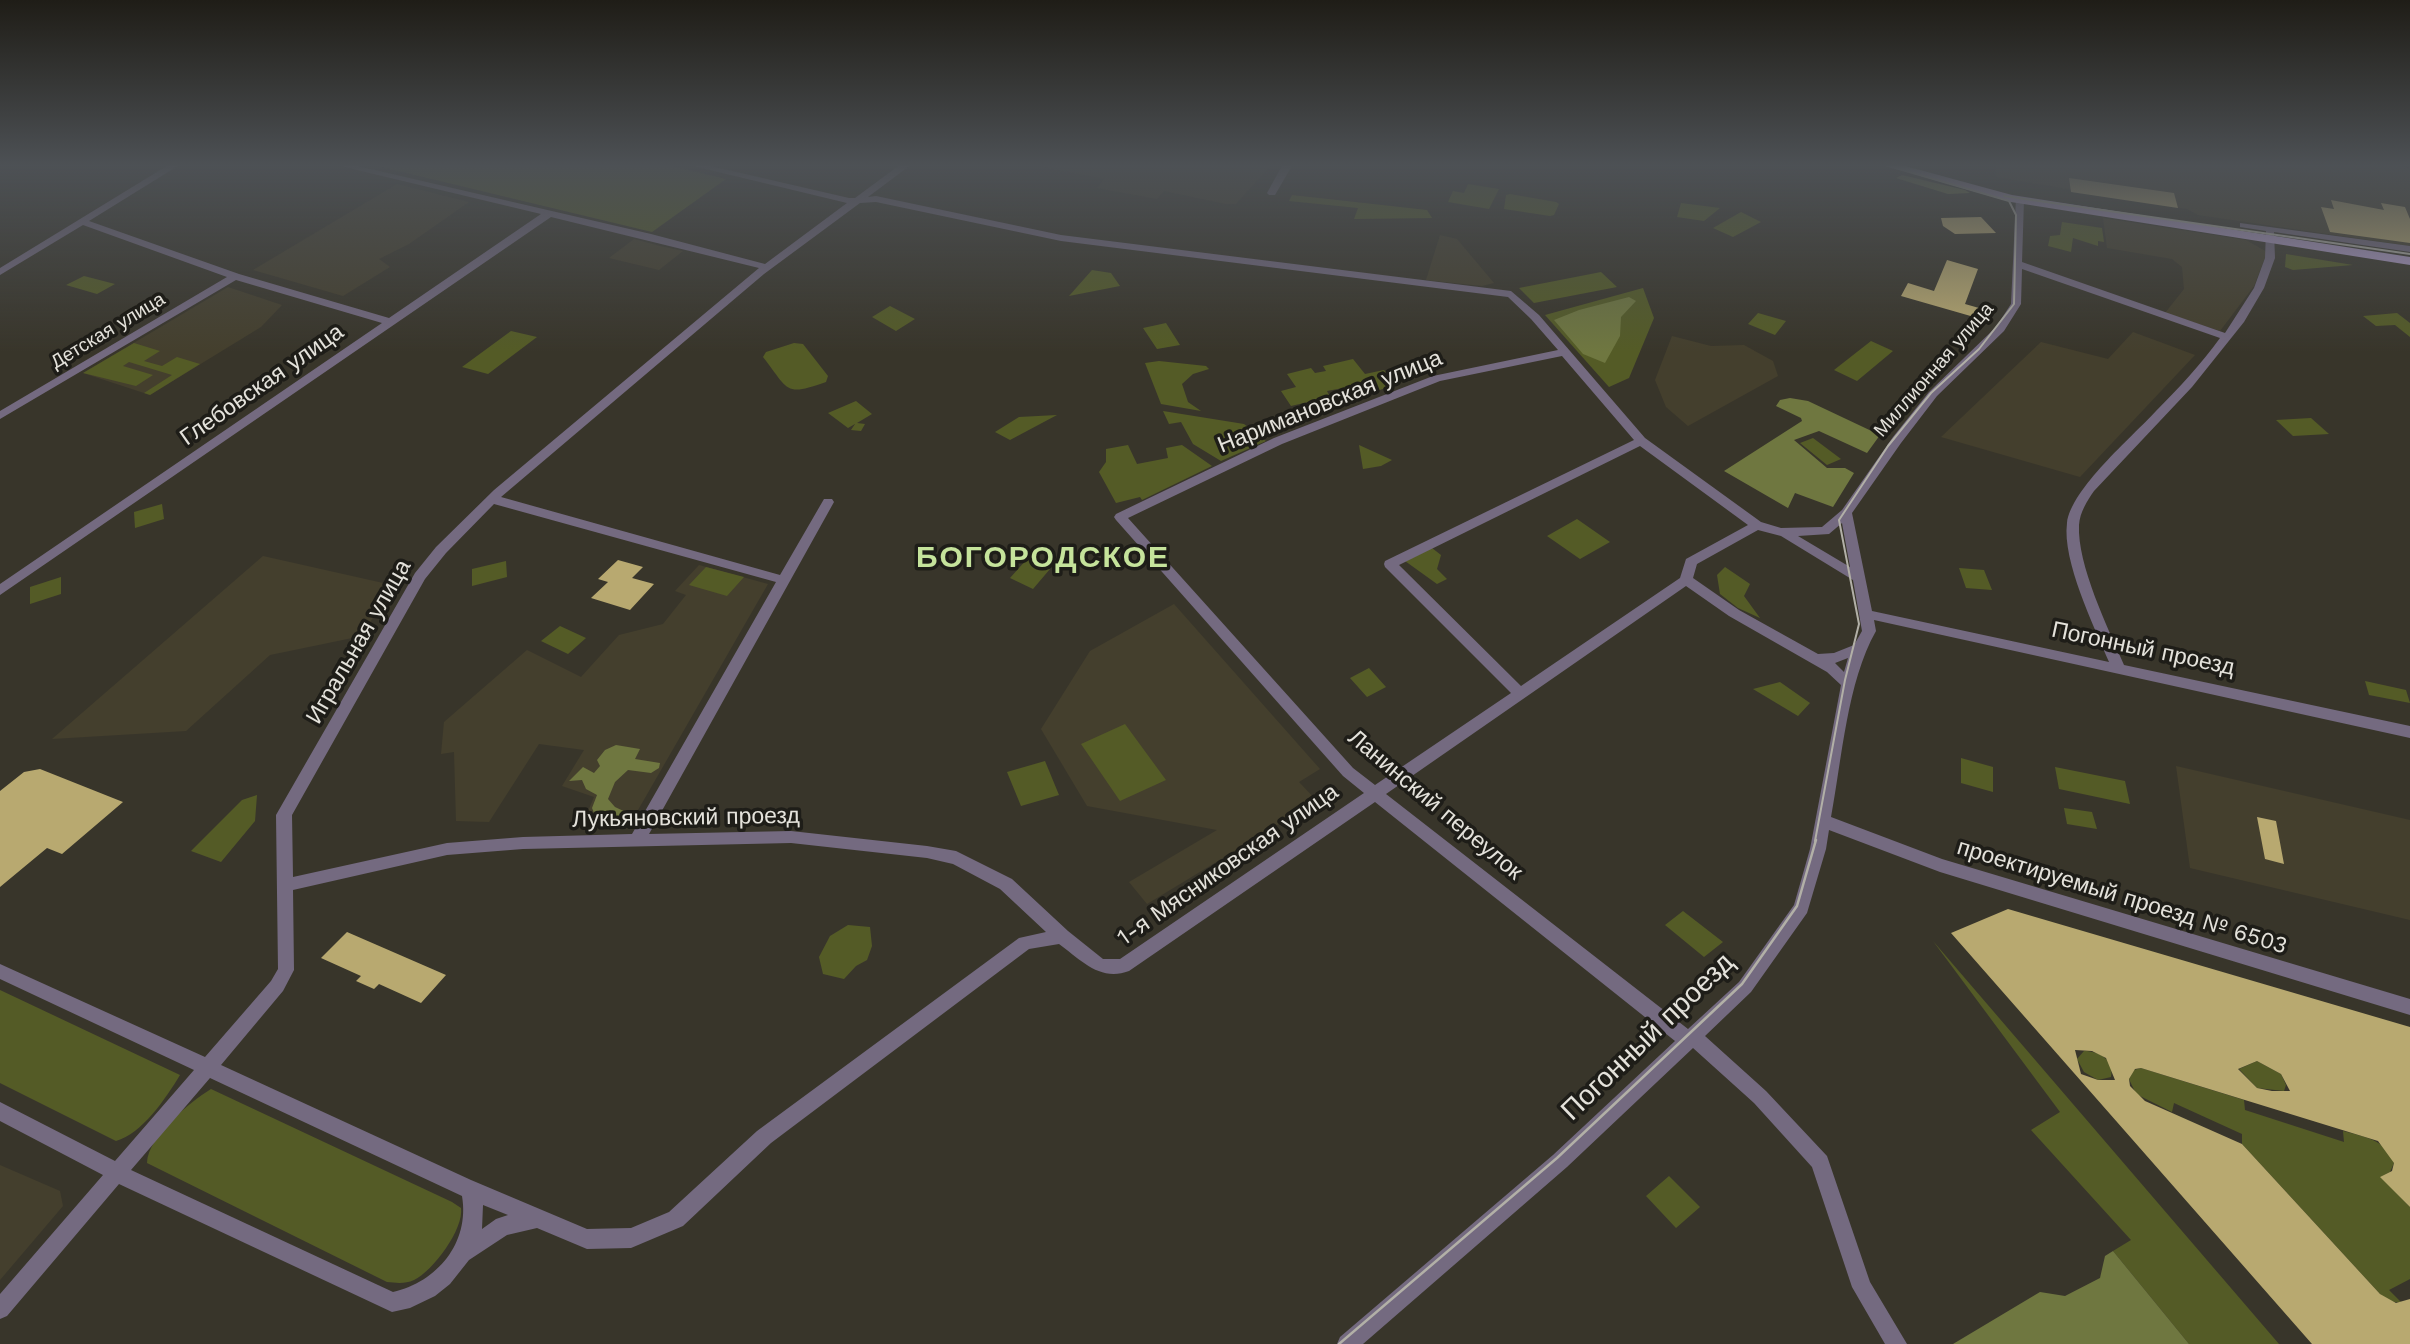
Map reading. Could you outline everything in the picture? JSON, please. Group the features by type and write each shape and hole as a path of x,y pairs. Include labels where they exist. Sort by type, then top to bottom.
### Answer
{"main road":[{"path":"2205,227 2410,261"},
{"path":"2247,227 2271,236"}],"street":[{"path":"0,272 74,227"},
{"path":"95,227 235,276 390,322"},
{"name":"Глебовская улица","path":"0,590 529,227"},
{"path":"600,227 766,267"},
{"name":"Игральная улица","path":"0,1309 277,986 286,970 284,815 414,583 440,550 492,499 766,267 824,227"},
{"path":"1007,227 1060,238 1511,294 1641,441 1756,525 1691,562 1686,580 1734,612 1817,659 1848,684"},
{"name":"Миллионная улица","path":"1756,525 1781,532 1825,531 1846,513 1896,440 1933,394 2000,329 2016,304 2018,227"},
{"path":"2255,227 2410,249"},
{"path":"2119,669 2074,549 2073,522 2092,485 2227,337 2270,269 2271,236"},
{"path":"2017,264 2227,337"},
{"name":"Детская улица","path":"0,416 235,276"},
{"name":"Наримановская улица","path":"1120,517 1278,442 1437,378 1565,352"},
{"path":"1520,693 1390,564 1641,441"},
{"path":"492,499 783,580"},
{"path":"637,840 828,502"},
{"path":"1817,659 1835,658 1860,648 1869,631 1846,513"},
{"name":"Ланинский переулок","path":"1120,517 1348,772 1691,1039 1760,1097 1819,1162 1862,1287 1897,1344"},
{"path":"1781,532 1857,577"},
{"name":"1-я Мясниковская улица","path":"1062,936 1100,966 1123,966 1686,580"},
{"name":"Погонный проезд","path":"1866,614 2410,732"},
{"name":"Погонный проезд","path":"1347,1344 1560,1161 1745,987 1801,908 1824,821 1848,684 1860,648"},
{"name":"проектируемый проезд № 6503","path":"1824,821 1940,865 2410,1007"},
{"name":"Лукьяновский проезд","path":"287,885 447,849 523,843 791,837 943,855 998,879 1062,936"},
{"path":"0,971 471,1190 587,1239 631,1238 676,1219 764,1137 1026,943 1062,936"},
{"path":"0,1111 116,1171 392,1302 420,1295 459,1258 496,1230 515,1222 539,1218"},
{"path":"459,1258 475,1223 475,1202 471,1190"}],"shaded area":[{"path":"325,227 434,227 409,244 379,259 390,267 343,296 253,270"},
{"path":"2104,227 2160,227 2246,240 2267,252 2254,286 2220,331 2165,313 2184,289 2182,267 2172,259 2107,248"},
{"path":"2278,227 2410,227 2410,246"},
{"path":"1440,235 1457,239 1494,283 1482,286 1426,280"},
{"path":"634,239 683,251 659,270 609,258"},
{"path":"228,287 282,305 261,327 150,395 83,373"},
{"path":"2133,332 2195,355 2080,477 1941,437 2041,342 2108,359"},
{"path":"1672,336 1711,346 1744,345 1773,361 1778,376 1688,426 1666,407 1655,380"},
{"path":"263,556 392,585 362,636 270,655 186,731 52,739"},
{"path":"699,565 768,584 634,817 586,816 594,797 562,786 584,750 539,744 489,822 456,821 454,752 441,754 444,722 527,650 581,677 619,635 663,624 686,595 675,591"},
{"path":"1174,604 1320,769 1299,782 1317,801 1147,904 1129,882 1217,830 1087,806 1041,729 1090,651"},
{"path":"2176,766 2410,820 2410,920 2190,868"},
{"path":"0,1165 60,1191 63,1206 0,1280"}],"green space":[{"path":"630,227 659,227 652,232"},
{"path":"1715,227 1752,227 1733,237 1713,228"},
{"path":"2061,227 2102,228 2104,242 2098,241 2098,246 2073,238 2071,252 2048,246 2050,236 2060,235"},
{"path":"2286,254 2353,265 2293,270 2285,267"},
{"path":"1092,270 1111,273 1120,286 1069,296"},
{"path":"1601,272 1617,287 1534,303 1519,288"},
{"path":"84,276 115,284 97,294 66,285"},
{"path":"1643,288 1654,318 1629,378 1609,387 1545,315"},
{"path":"1629,297 1636,301 1621,317 1620,336 1605,363 1583,354 1554,320 1579,310"},
{"path":"890,306 915,319 896,331 872,317"},
{"path":"1758,313 1786,321 1775,335 1748,324"},
{"path":"2397,313 2410,323 2410,337 2395,325 2376,326 2363,316"},
{"path":"1166,323 1180,345 1157,349 1143,328"},
{"path":"511,331 537,337 488,374 462,367"},
{"path":"1871,341 1893,351 1857,381 1834,370"},
{"path":"134,343 160,351 144,361 162,366 177,357 200,364 150,395 144,393 172,375 129,362 123,366 153,375 136,386 83,373"},
{"path":"794,343 803,344 828,376 826,382 802,389 788,388 763,357 766,352"},
{"path":"1353,359 1365,374 1384,370 1396,384 1353,400 1343,388 1327,391 1330,397 1291,406 1281,391 1296,387 1287,374 1311,368 1315,373 1326,371 1323,366"},
{"path":"1159,361 1206,366 1209,369 1193,374 1182,384 1188,402 1201,411 1161,404 1145,363"},
{"path":"1790,398 1808,401 1880,435 1867,453 1819,431 1794,440 1827,468 1845,468 1854,473 1833,507 1795,493 1788,508 1724,471 1802,421 1776,406 1780,400"},
{"path":"856,401 872,414 857,423 865,424 861,431 851,430 855,424 848,428 828,413"},
{"path":"1163,411 1244,424 1266,441 1221,461 1193,444 1181,422 1169,424"},
{"path":"1057,415 1010,440 995,432 1019,417"},
{"path":"2311,418 2329,434 2293,436 2276,420"},
{"path":"1813,438 1841,459 1827,465 1800,443"},
{"path":"1128,445 1137,464 1168,458 1166,448 1182,445 1212,466 1142,500 1140,497 1116,503 1099,472 1106,462 1106,449"},
{"path":"1359,445 1392,460 1381,466 1363,469"},
{"path":"162,504 164,519 135,528 134,512"},
{"path":"1577,519 1610,542 1580,559 1547,536"},
{"path":"1432,548 1441,555 1437,569 1447,579 1437,584 1405,561"},
{"path":"1027,559 1050,569 1033,589 1010,578"},
{"path":"506,561 507,577 472,586 472,569"},
{"path":"706,567 744,577 727,596 689,585"},
{"path":"1725,567 1750,584 1744,596 1760,618 1738,608 1720,594 1717,575"},
{"path":"1959,568 1984,570 1992,590 1966,588"},
{"path":"61,577 61,594 30,604 30,587"},
{"path":"560,626 586,638 568,654 541,641"},
{"path":"1369,668 1386,687 1367,697 1350,678"},
{"path":"2365,681 2406,690 2410,703 2369,695"},
{"path":"1780,682 1810,703 1798,716 1753,689"},
{"path":"1125,724 1166,780 1120,801 1081,744"},
{"path":"616,745 640,749 635,759 660,763 659,768 651,773 628,770 615,782 608,799 615,807 632,815 625,819 594,813 592,808 597,795 586,789 582,780 569,781 583,767 594,773 600,766 597,760 605,750"},
{"path":"1961,758 1993,767 1993,792 1961,783"},
{"path":"1045,761 1059,795 1021,806 1007,772"},
{"path":"2055,767 2125,781 2130,804 2059,789"},
{"path":"257,795 255,821 221,862 191,851 242,800"},
{"path":"2064,808 2092,812 2097,829 2067,824"},
{"path":"1683,911 1723,942 1704,957 1665,925"},
{"path":"848,925 870,927 872,946 867,960 856,966 844,979 823,974 819,957 830,936"},
{"path":"1933,941 2279,1344 2189,1344 2113,1251 2131,1240 2031,1130 2060,1112"},
{"path":"0,990 180,1075 144,1123 116,1141 0,1083"},
{"path":"2084,1051 2105,1058 2111,1066 2111,1077 2098,1080 2084,1072 2077,1059"},
{"path":"2257,1061 2281,1074 2286,1085 2284,1091 2257,1088 2239,1069"},
{"path":"2141,1068 2244,1100 2245,1110 2344,1142 2343,1131 2359,1135 2386,1149 2394,1163 2390,1172 2381,1177 2410,1207 2410,1279 2389,1290 2402,1303 2388,1301 2380,1294 2242,1144 2242,1134 2174,1103 2172,1112 2136,1094 2129,1079 2134,1070"},
{"path":"211,1089 461,1208 458,1227 446,1248 430,1268 414,1280 404,1283 387,1282 147,1163 154,1142 162,1131 192,1102"},
{"path":"1669,1176 1700,1207 1676,1228 1646,1196"},
{"path":"2113,1251 2189,1344 1953,1344 2040,1292 2065,1296 2100,1278 2105,1256"}],"building":[{"path":"1944,227 1990,227 1996,233 1955,234"},
{"path":"2328,227 2410,227 2410,243 2330,232"},
{"path":"1947,260 1978,269 1965,304 1993,312 1988,321 1901,296 1908,283 1934,291"},
{"path":"618,560 643,567 632,578 654,584 630,610 591,598 608,582 598,579"},
{"path":"40,769 123,802 62,854 47,848 0,887 0,791 24,772"},
{"path":"2257,817 2276,821 2284,864 2265,859"},
{"path":"2008,909 2410,1027 2410,1207 2380,1177 2392,1171 2394,1163 2378,1141 2141,1068 2135,1069 2129,1079 2130,1086 2145,1101 2242,1144 2380,1294 2396,1303 2410,1299 2410,1344 2312,1344 1951,933","holes":["2075,1050 2092,1051 2106,1058 2115,1080 2098,1080 2081,1074","2257,1061 2281,1074 2290,1091 2257,1088 2238,1069"]},
{"path":"347,932 446,975 421,1003 379,984 374,989 356,981 361,976 321,958"}],"tram line":[{"path":"1815,841 1845,680 1859,624 1839,520 1888,446 1931,393 1979,349 2014,304 2016,227"},
{"path":"2219,227 2410,254"},
{"path":"1339,1344 1557,1158 1742,984 1797,906 1816,840"}],"district":[{"name":"БОГОРОДСКОЕ","path":"1043,558"}]}
